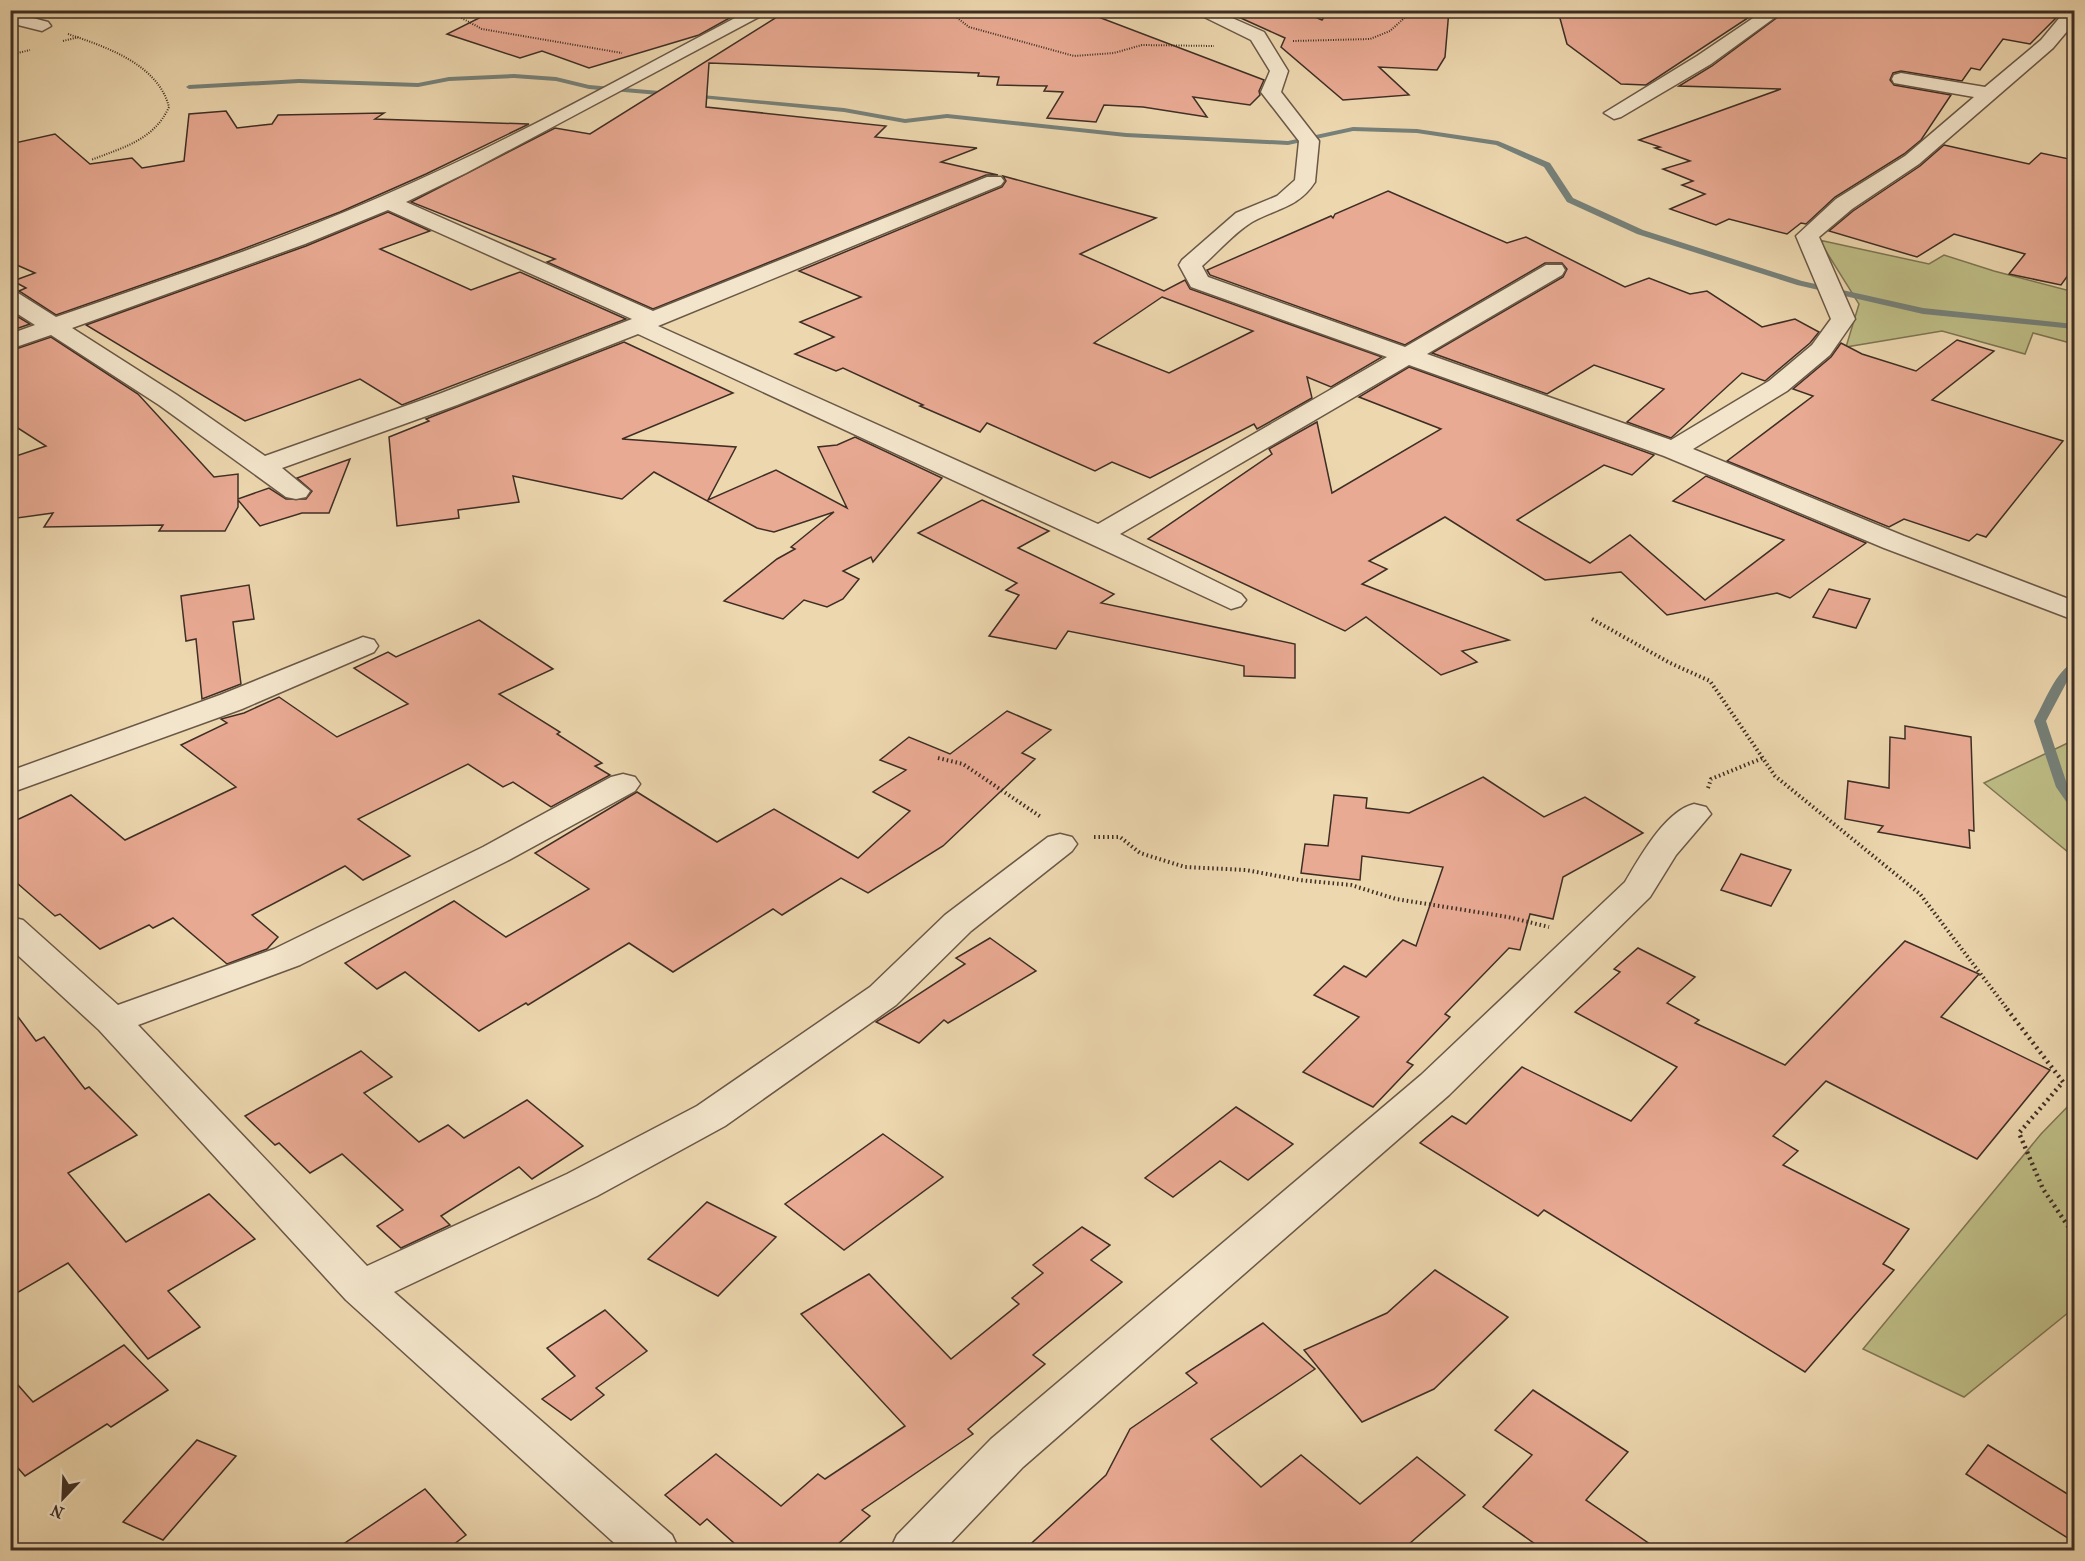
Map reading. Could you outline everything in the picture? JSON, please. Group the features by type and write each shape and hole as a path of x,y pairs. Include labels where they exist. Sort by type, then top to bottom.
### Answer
{"street":[{"path":"10,342 297,239 388,202 594,99 764,10"},
{"path":"1198,10 1258,36 1280,71 1271,92 1309,141 1305,182 1284,201 1244,218 1190,265 1198,282 1673,450 1894,542 2074,611"},
{"path":"1614,113 1704,60 1777,10"},
{"path":"1673,450 1778,386 1821,351 1843,319 1807,236 1844,204 1912,160 2048,44 2074,12"},
{"path":"10,17 42,26"},
{"path":"1900,79 1990,94"},
{"path":"263,466 408,417 994,181"},
{"path":"388,202 429,218 646,323 1099,535 1231,600"},
{"path":"1099,535 1554,270"},
{"path":"10,298 168,400 296,491"},
{"path":"10,783 44,768 231,702 363,646"},
{"path":"112,1021 287,957 495,854 624,784"},
{"path":"914,1551 958,1500 1007,1453 1427,1092 1638,889 1662,850 1694,814"},
{"path":"361,1288 582,1185 711,1116 883,996 958,923 1060,844"},
{"path":"10,928 112,1021 361,1288 655,1551"}],"path":[{"path":"460,10 456,15 483,29 623,54 660,65"},
{"path":"946,10 958,16 969,27 1074,56 1114,52 1142,45 1198,47 1262,42 1370,39 1390,31 1413,10"},
{"path":"42,26 80,37 124,57 157,78 167,91 169,108 161,123 139,141 91,160"},
{"path":"1592,619 1670,663 1710,681 1775,776 1920,894 2063,1082 2019,1132 2043,1189 2074,1234"},
{"path":"938,758 963,765 1039,815 1060,844 1088,837 1120,837 1140,853 1185,867 1246,870 1299,880 1351,885 1396,899 1508,917 1588,937"},
{"path":"1694,814 1705,799 1711,779 1763,758"}],"shaded area":[{"path":"1819,240 1929,264 1944,255 2070,291 2074,287 2074,344 2033,333 2025,354 1942,331 1846,347 1859,304"},
{"path":"2074,740 2074,857 1984,783"},
{"path":"2074,1100 2074,1308 1964,1397 1863,1349 2041,1134"}],"building":[{"path":"495,10 744,10 699,35 589,68 542,51 520,58 447,34"},
{"path":"788,10 1080,10 1264,80 1259,91 1260,95 1250,105 1193,97 1207,117 1143,107 1104,105 1096,122 1047,118 1063,92 1044,91 1047,86 997,85 999,77 978,76 979,73 709,63 706,107 886,126 875,137 977,148 941,162 998,175 986,175 653,309 547,262 555,259 411,202 555,128 590,134"},
{"path":"1223,10 1299,10 1322,20 1329,10 1449,10 1445,57 1437,70 1379,67 1409,95 1343,100 1281,47 1285,38"},
{"path":"1629,10 1760,10 1646,85 1621,84 1567,44 1558,11 1630,13"},
{"path":"1787,10 2018,10 2056,18 2030,44 2003,39 1980,70 1971,68 1962,81 1901,71 1893,73 1890,80 1894,85 1951,95 1921,140 1904,154 1835,197 1806,224 1801,223 1787,234 1729,219 1716,225 1670,209 1705,194 1682,185 1693,181 1663,169 1690,161 1639,140 1781,89 1679,86 1712,66"},
{"path":"226,111 237,128 272,124 278,115 384,113 375,119 529,124 426,174 340,212 219,258 56,315 19,291 26,288 13,281 35,273 10,262 10,144 55,134 90,164 132,158 142,168 184,161 189,114"},
{"path":"1944,145 2029,164 2041,153 2074,160 2074,267 2061,285 2009,274 2025,254 1954,234 1917,257 1829,231 1853,211 1920,166"},
{"path":"1003,176 1156,218 1080,254 1164,291 1185,280 1190,289 1382,357 1331,387 1307,377 1312,398 1257,429 1254,424 1150,478 1112,462 1095,471 987,423 980,432 920,406 923,405 843,368 836,371 795,354 834,337 800,322 861,297 799,271 1002,187 1006,181","holes":["1162,297 1253,331 1169,373 1094,343"]},
{"path":"1388,191 1507,243 1526,237 1625,287 1649,278 1690,294 1707,291 1762,327 1795,319 1819,332 1810,343 1765,381 1742,373 1671,438 1627,422 1664,389 1594,365 1547,394 1432,353 1563,277 1567,269 1562,263 1545,263 1405,345 1210,275 1207,270 1331,216 1333,218 1335,214"},
{"path":"388,212 430,231 380,249 471,290 520,272 626,319 402,405 360,379 245,421 86,325 306,246"},
{"path":"10,312 30,324 10,331"},
{"path":"51,337 138,394 214,477 238,474 238,499 269,488 286,499 306,499 312,491 297,478 350,459 329,513 302,513 260,526 238,500 238,507 225,531 159,531 163,525 44,527 53,513 10,519 10,458 46,446 10,423 10,351"},
{"path":"1957,340 1994,351 1932,400 2063,441 1986,537 1977,534 1969,541 1904,519 1889,527 1727,461 1813,396 1793,389 1831,357 1841,343 1862,354 1916,371"},
{"path":"624,342 733,393 622,439 736,447 708,500 776,470 847,508 818,447 837,445 855,437 942,478 873,562 871,557 843,571 859,579 843,599 827,607 804,600 783,619 724,601 777,559 795,549 791,547 834,512 774,532 757,528 654,472 622,499 513,476 519,502 458,510 459,518 397,526 389,437 429,421 426,419"},
{"path":"1409,367 1654,455 1632,475 1604,465 1517,520 1590,563 1630,535 1705,600 1784,540 1673,501 1706,476 1866,543 1790,598 1777,593 1667,615 1621,572 1545,580 1445,517 1369,561 1387,569 1362,584 1509,640 1462,651 1477,662 1441,675 1366,617 1345,631 1148,539 1272,454 1269,449 1317,422 1332,493 1441,429 1359,397"},
{"path":"982,500 1049,531 1018,548 1114,594 1101,603 1295,644 1295,678 1244,676 1244,666 1068,631 1056,649 989,636 1019,595 1006,590 1017,583 918,533"},
{"path":"249,585 254,619 233,622 241,684 202,699 196,639 186,641 181,596"},
{"path":"1829,589 1870,599 1856,628 1813,617"},
{"path":"479,620 553,669 499,694 560,732 557,734 602,763 595,766 610,775 551,807 513,782 503,787 468,764 358,819 410,856 363,880 345,866 252,915 278,937 267,949 227,964 173,918 153,928 149,925 100,949 60,914 55,916 10,877 10,823 71,795 125,840 236,787 181,745 227,723 221,719 244,713 279,697 337,737 408,704 354,668 388,652 396,657"},
{"path":"1007,711 1051,730 1022,753 1035,759 943,846 868,893 841,878 782,915 773,909 673,972 629,943 528,1005 526,1003 479,1031 405,972 377,989 345,963 454,901 506,937 589,889 535,853 637,792 717,842 774,809 858,858 910,811 873,792 906,770 880,760 909,737 950,754"},
{"path":"1905,726 1971,737 1974,831 1969,830 1970,848 1878,832 1883,826 1845,819 1848,781 1889,788 1890,737 1905,739"},
{"path":"1483,777 1544,817 1585,797 1643,833 1563,877 1553,919 1530,914 1520,950 1509,948 1445,1014 1450,1017 1407,1062 1413,1065 1373,1107 1303,1072 1359,1017 1314,995 1344,966 1366,977 1403,940 1416,946 1443,867 1362,856 1360,880 1301,873 1305,844 1328,846 1334,795 1367,798 1366,808 1409,813"},
{"path":"1741,854 1791,870 1771,906 1721,890"},
{"path":"990,938 1036,971 948,1023 944,1020 919,1043 876,1022 965,964 956,958"},
{"path":"1905,941 1979,974 1941,1017 2050,1070 1977,1159 1826,1081 1773,1136 1798,1151 1783,1165 1909,1229 1883,1264 1894,1270 1805,1372 1544,1210 1538,1216 1420,1143 1452,1116 1466,1124 1522,1067 1631,1121 1677,1067 1575,1012 1620,972 1614,969 1638,948 1695,977 1667,1003 1699,1020 1695,1023 1785,1065"},
{"path":"10,1006 36,1041 44,1037 85,1089 89,1087 137,1135 68,1173 126,1242 209,1194 255,1239 168,1291 200,1327 148,1359 68,1263 10,1297"},
{"path":"361,1051 392,1077 364,1093 419,1142 448,1125 464,1138 527,1100 583,1146 532,1179 519,1167 441,1216 450,1225 401,1248 377,1226 403,1210 342,1154 310,1173 279,1143 275,1145 245,1116"},
{"path":"1236,1107 1293,1144 1248,1180 1220,1161 1173,1197 1145,1178"},
{"path":"883,1134 943,1177 844,1250 785,1204"},
{"path":"707,1202 776,1237 718,1296 648,1259"},
{"path":"1082,1227 1110,1245 1091,1260 1122,1282 1033,1355 1045,1364 968,1429 973,1434 862,1510 870,1516 830,1551 743,1551 707,1519 700,1525 665,1495 716,1454 781,1506 818,1474 825,1479 905,1426 801,1314 869,1274 951,1359 1019,1304 1012,1298 1043,1273 1033,1265"},
{"path":"1435,1270 1508,1317 1434,1389 1362,1422 1304,1350 1387,1313"},
{"path":"605,1310 647,1351 596,1388 604,1395 571,1420 542,1399 575,1376 547,1348"},
{"path":"1263,1323 1315,1369 1211,1439 1261,1487 1301,1455 1360,1504 1417,1457 1465,1495 1401,1551 1023,1551 1106,1475 1130,1429 1197,1383 1186,1373"},
{"path":"124,1345 168,1390 111,1427 107,1424 25,1476 10,1459 10,1376 33,1402"},
{"path":"1533,1390 1628,1452 1586,1500 1660,1551 1545,1551 1483,1507 1532,1455 1495,1430"},
{"path":"197,1440 236,1456 163,1540 123,1522"},
{"path":"1988,1445 2074,1498 2074,1542 1966,1474"},
{"path":"425,1489 466,1535 445,1551 333,1551"}],"waterway":[{"path":"189,87 299,81 418,85 449,79 514,76 556,79 589,87 671,94"},
{"path":"691,96 844,110 905,121 947,116 1126,135 1288,143 1353,129 1417,131 1498,143 1547,165 1570,200 1640,232 1800,283 1923,311 2074,327"},
{"path":"2074,666 2065,674 2040,721 2062,787 2074,804"}]}
